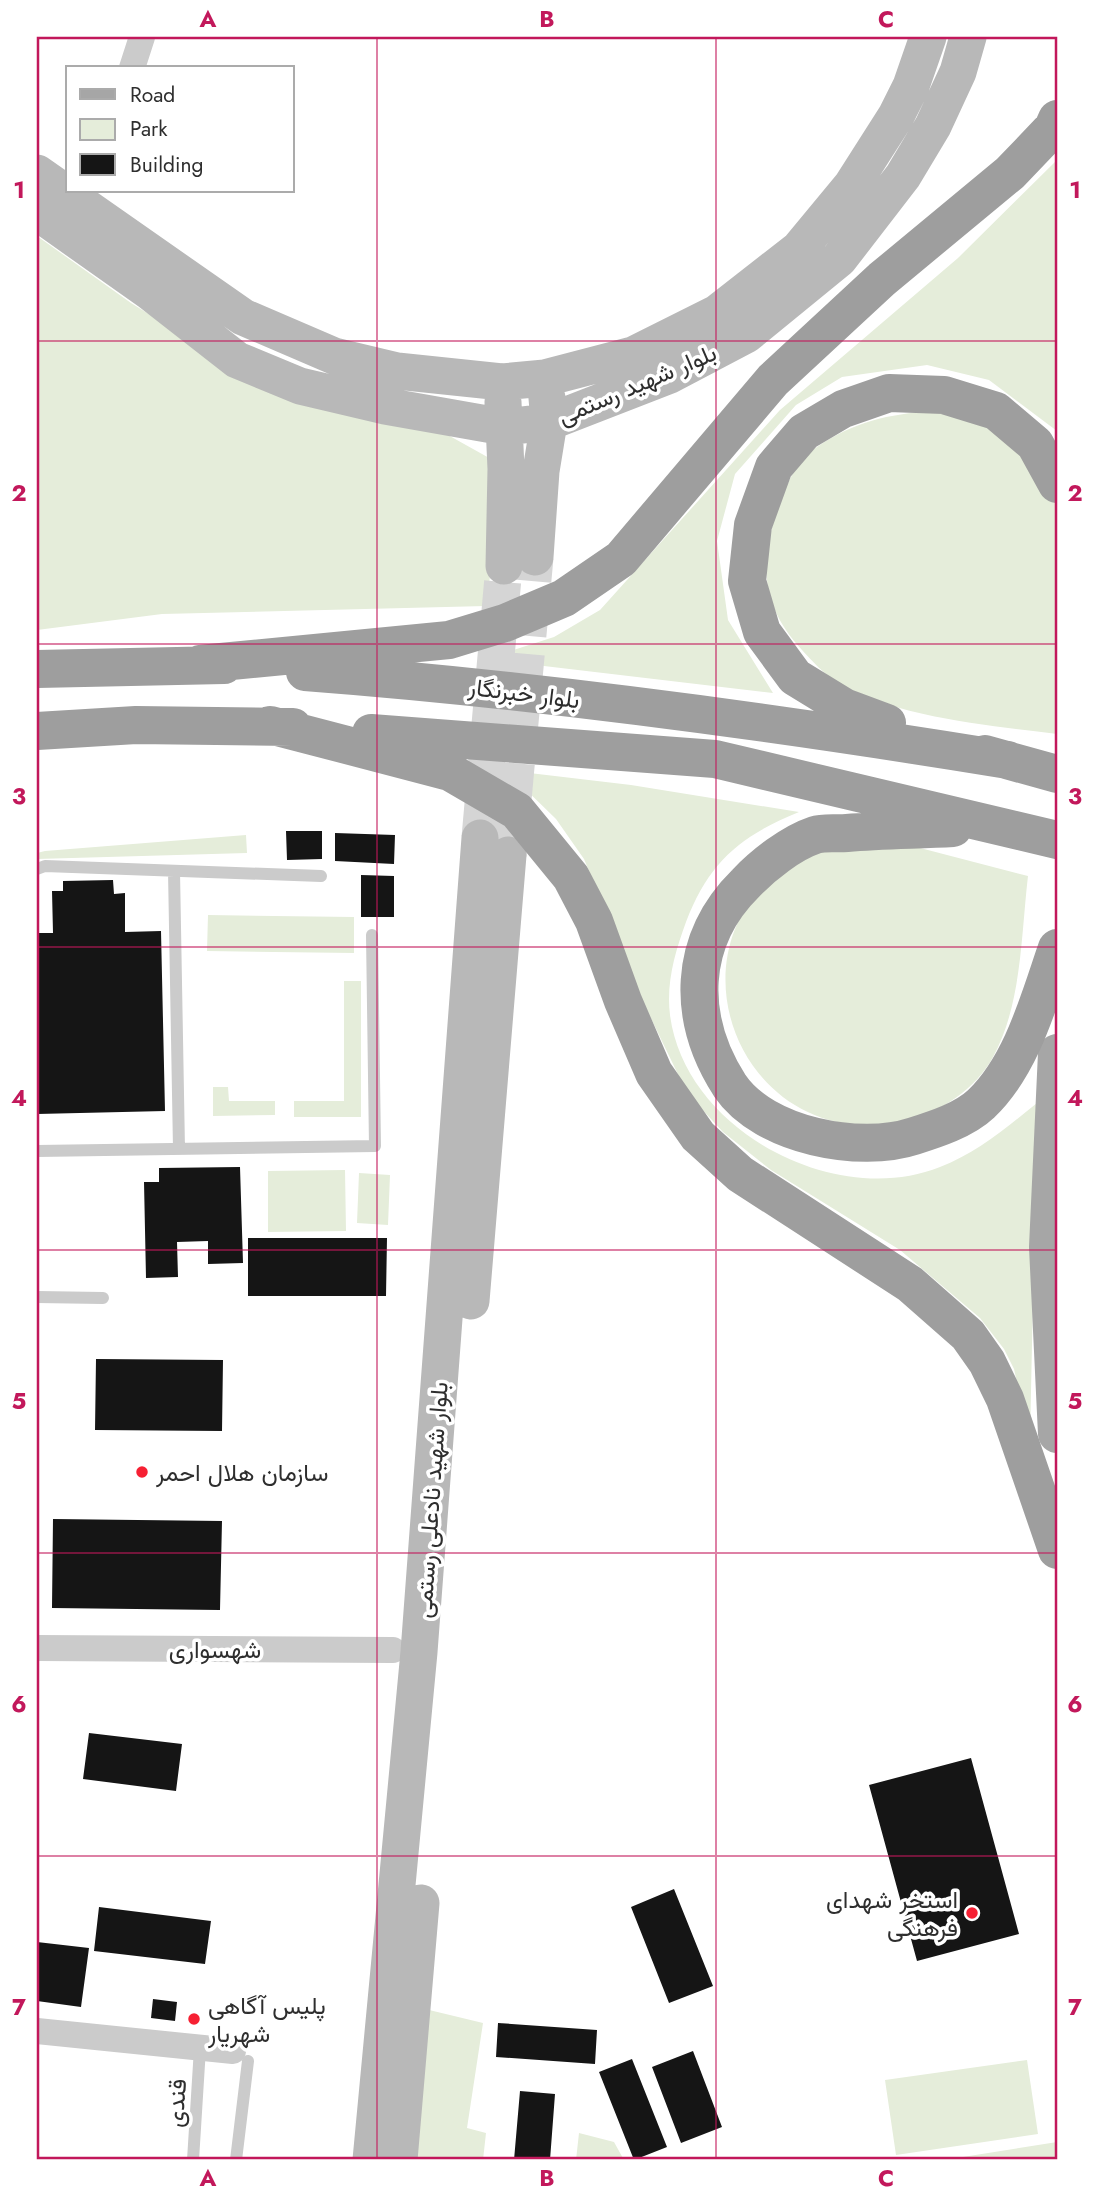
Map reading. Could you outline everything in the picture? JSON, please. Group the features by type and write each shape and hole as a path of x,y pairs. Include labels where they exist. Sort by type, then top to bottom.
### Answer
{"highway":[{"path":"200,664 449,640 505,623 564,598 621,559 773,380 882,279 1010,173 1052,128 1057,119"},
{"path":"1057,484 1034,444 996,411 943,395 889,393 843,408 804,432 774,467 753,526 747,581 762,632 795,677 844,707 918,735 1057,774"},
{"name":"بلوار خبرنگار","path":"37,669 200,664 419,680 773,722 1008,760"},
{"name":"بلوار خبرنگار","path":"37,731 136,725 270,725 715,759 1057,840"},
{"path":"270,725 450,772 517,811 570,877 594,921 623,1002 654,1073 698,1136 740,1174 910,1284 968,1335 987,1362 1005,1399 1057,1550"},
{"path":"1004,826 816,835 762,866 726,903 701,959 698,1003 710,1045 731,1087 765,1116 806,1135 849,1144 892,1144 941,1127 980,1105 1007,1068 1032,1019 1057,948"}],"main road":[{"name":"بلوار شهید رستمی","path":"50,195 254,322 334,356 397,371 502,382 545,378 633,355 717,313 799,249 852,185 896,116 911,86 928,37"},
{"name":"بلوار شهید رستمی","path":"50,195 150,292 237,360 300,386 385,406 504,427 549,422 670,375 746,335 839,259 904,176 933,126 958,72 968,37"},
{"path":"502,382 504,427 520,561 541,471 549,422 545,378"},
{"name":"بلوار شهید نادعلی رستمی","path":"371,2160 494,847 399,2160"},
{"path":"1057,1053 1048,1247 1057,1434"}],"street":[{"path":"133,66 142,37"},
{"name":"شهسواری","path":"37,1648 393,1650"},
{"path":"37,2031 200,2048 241,2056"}],"lane":[{"path":"37,869 45,866 321,876"},
{"path":"174,871 179,1149"},
{"path":"37,1150 375,1146 372,935"},
{"path":"37,1297 103,1298"},
{"name":"قندی","path":"193,2160 200,2048"},
{"path":"236,2160 241,2056"}],"green space":[{"path":"1057,160 1057,431 989,380 927,365 842,377 796,405 735,474 717,541 728,620 773,693 485,659 554,637 600,610 780,410 958,258"},
{"path":"37,236 131,303 247,375 439,430 491,459 495,539 486,606 162,614 37,630"},
{"path":"932,411 973,421 1006,441 1034,470 1057,505 1057,734 914,712 860,694 832,679 818,667 777,616 767,580 769,543 783,495 804,458 831,438 858,425 901,414"},
{"path":"521,772 631,785 799,812 743,842 716,867 695,901 686,922 675,956 669,991 670,1015 682,1057 704,1094 735,1125 772,1150 813,1168 856,1177 899,1177 940,1167 966,1155 1037,1103 1030,1440 1014,1369 1004,1349 980,1318 900,1250 771,1170 723,1132 687,1093 645,1006 584,859 556,819 518,782"},
{"path":"246,835 247,853 37,859 37,853 45,851"},
{"path":"901,843 1028,876 1015,992 1003,1036 993,1057 977,1079 956,1098 931,1112 906,1121 847,1124 798,1107 760,1075 736,1033 726,985 732,937 757,892 802,856 834,848"},
{"path":"208,915 354,917 354,953 207,951"},
{"path":"344,981 361,981 361,1117 294,1117 294,1101 344,1101"},
{"path":"213,1087 228,1087 229,1101 275,1101 275,1115 213,1116"},
{"path":"345,1170 346,1231 268,1232 268,1171"},
{"path":"359,1173 390,1175 388,1225 357,1223"},
{"path":"425,2009 483,2023 467,2128 486,2133 483,2160 412,2160"},
{"path":"1027,2060 1038,2134 896,2155 885,2080"},
{"path":"579,2133 614,2142 624,2160 576,2160"},
{"path":"1057,2142 1057,2160 944,2160"}],"building":[{"path":"286,831 322,831 322,859 287,860"},
{"path":"335,833 395,835 394,864 335,861"},
{"path":"361,875 394,876 394,917 361,917"},
{"path":"113,880 114,894 125,893 125,932 161,931 165,1111 37,1114 37,933 53,933 52,891 63,891 63,881"},
{"path":"240,1167 243,1263 208,1264 208,1241 177,1242 178,1277 146,1278 144,1182 159,1182 159,1168"},
{"path":"248,1238 387,1238 386,1296 248,1296"},
{"path":"96,1359 223,1360 222,1431 95,1430"},
{"path":"53,1519 222,1521 220,1610 52,1608"},
{"path":"89,1733 182,1744 176,1791 83,1779"},
{"path":"971,1758 1019,1934 917,1961 869,1785"},
{"path":"674,1889 713,1986 669,2003 631,1907"},
{"path":"99,1907 211,1921 205,1964 94,1951"},
{"path":"37,1942 89,1948 81,2007 37,2001"},
{"path":"153,1999 177,2002 175,2021 151,2018"},
{"path":"498,2023 597,2030 595,2064 496,2057"},
{"path":"693,2051 722,2127 681,2143 652,2067"},
{"path":"632,2059 667,2147 634,2160 599,2072"},
{"path":"520,2091 555,2094 550,2160 514,2160"}],"tunnel":[{"path":"508,855 535,557"},
{"path":"480,838 504,566"}],"place":[{"name":"سازمان هلال احمر","path":"142,1472"},
{"name":"استخر شهدای فرهنگی","path":"972,1913"},
{"name":"پلیس آگاهی شهریار","path":"194,2019"}]}
